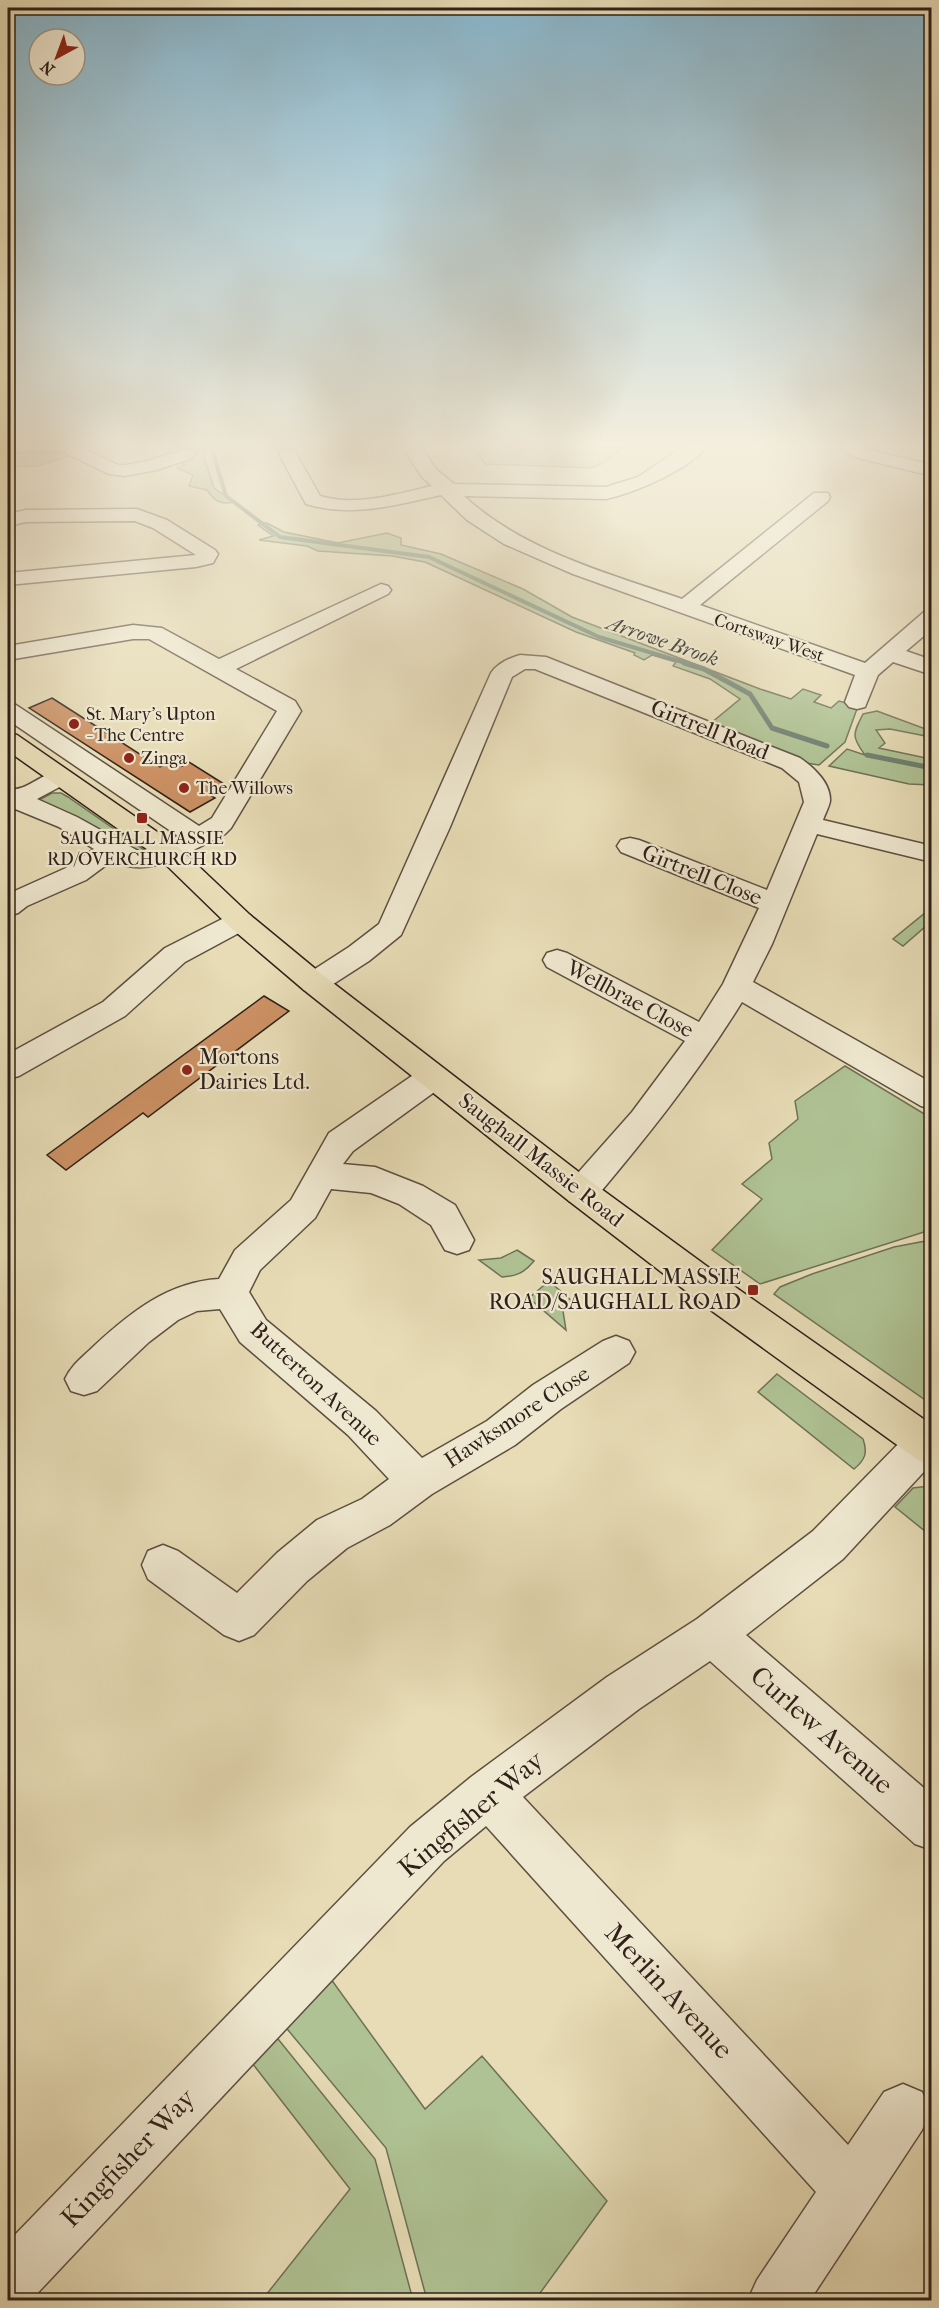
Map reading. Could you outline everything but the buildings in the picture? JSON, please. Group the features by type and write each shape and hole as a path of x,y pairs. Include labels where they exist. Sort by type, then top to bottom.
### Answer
{"main road":[{"name":"Saughall Massie Road","path":"8,740 167,851 240,921 314,983 581,1192 725,1300 928,1446"}],"street":[{"path":"11,580 196,561 206,559 208,554 203,551"},
{"name":"Cortsway West","path":"536,551 580,570 868,672"},
{"path":"684,608 755,551"},
{"path":"219,668 381,590"},
{"path":"857,702 868,672 932,617"},
{"path":"8,653 148,632 287,706 289,711 222,823 167,851 138,861 68,822 12,798"},
{"path":"890,653 932,668"},
{"name":"Girtrell Road","path":"314,983 359,954 391,929 502,673 520,662 538,662 791,763 804,771 816,790 817,802 773,903 758,944 737,986 704,1038 625,1143 581,1192"},
{"path":"8,710 197,837"},
{"path":"12,798 60,777"},
{"path":"809,824 932,854"},
{"name":"Girtrell Close","path":"630,846 773,903"},
{"path":"8,907 17,900 76,874 114,847"},
{"path":"8,1068 114,1009 175,955 240,921"},
{"name":"Wellbrae Close","path":"557,960 704,1038"},
{"path":"737,986 932,1098"},
{"path":"84,1379 146,1324 169,1307 196,1297 230,1293 247,1260 303,1209 341,1142 433,1077"},
{"path":"322,1175 375,1180 411,1195 442,1215 457,1240"},
{"name":"Butterton Avenue","path":"230,1293 253,1331 362,1424 418,1481"},
{"name":"Hawksmore Close","path":"163,1564 239,1620 292,1567 332,1534 376,1512 418,1481 501,1433 547,1397 616,1352"},
{"name":"Kingfisher Way","path":"8,2283 428,1844 488,1794 622,1694 712,1634 828,1545 928,1446"},
{"name":"Curlew Avenue","path":"712,1634 932,1827"},
{"name":"Merlin Avenue","path":"488,1794 851,2188"},
{"path":"777,2301 903,2111"},
{"path":"8,2283 18,2301"}],"green space":[{"path":"318,551 426,551 441,554 523,589 572,617 760,689 791,699 803,689 821,695 814,702 831,708 839,701 858,706 845,742 819,765 806,763 711,723 740,699 710,679 673,666 676,662 652,655 644,660 634,655 635,653 576,632 425,562 392,556"},
{"path":"877,711 931,731 931,737 890,729 876,730 885,743 879,748 931,759 931,785 909,784 829,766 847,749 865,755 857,743 856,731 863,714"},
{"path":"52,793 61,793 68,797 147,852 142,855 89,824 40,804 39,800"},
{"path":"925,913 931,916 931,930 925,927 903,946 893,939"},
{"path":"845,1066 931,1118 931,1232 924,1232 760,1284 712,1250 762,1199 742,1184 772,1159 769,1143 798,1119 795,1101"},
{"path":"931,1240 931,1404 774,1294 780,1287 812,1274 894,1247"},
{"path":"517,1250 534,1261 523,1271 512,1276 502,1277 479,1260 501,1258"},
{"path":"549,1281 572,1301 563,1311 566,1330 529,1298"},
{"path":"777,1374 863,1439 864,1456 854,1469 758,1392"},
{"path":"929,1486 931,1488 931,1536 895,1507 913,1488"},
{"path":"328,1975 425,2109 482,2056 607,2201 535,2300 529,2300 523,2294 519,2300 427,2300 386,2148 283,2024"},
{"path":"274,2034 375,2159 413,2300 270,2300 266,2295 350,2189 249,2059"}],"waterway":[{"name":"Arrowe Brook","path":"382,551 429,557 599,637 689,664"},
{"name":"Arrowe Brook","path":"684,663 704,669 750,694 772,728 827,746"},
{"name":"Arrowe Brook","path":"867,755 932,768"}],"place":[{"name":"St. Mary's Upton - The Centre","path":"74,724"},
{"name":"Zinga","path":"129,758"},
{"name":"The Willows","path":"184,788"},
{"name":"SAUGHALL MASSIE RD/OVERCHURCH RD","path":"142,818"},
{"name":"Mortons Dairies Ltd.","path":"187,1070"},
{"name":"SAUGHALL MASSIE ROAD/SAUGHALL ROAD","path":"753,1290"}]}
